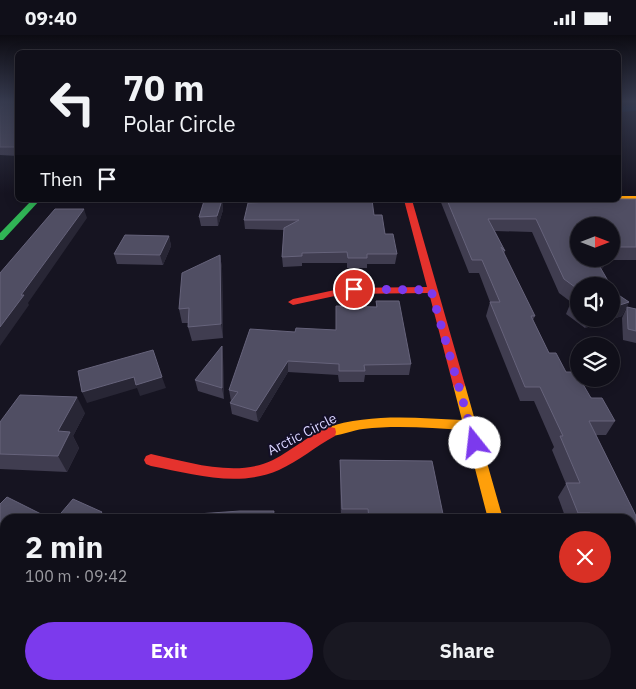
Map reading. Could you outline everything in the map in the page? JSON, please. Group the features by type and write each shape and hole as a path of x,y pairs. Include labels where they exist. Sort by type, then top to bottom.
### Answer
{"street":[{"path":"621,198 636,198"},
{"path":"0,238 34,202"},
{"path":"409,202 431,290 495,514"},
{"path":"293,302 327,292 354,289 431,290"},
{"name":"Arctic Circle","path":"151,460 205,469 240,472 266,469 342,428 390,424 469,425"}],"building":[{"path":"0,133 15,133 15,147 0,147"},
{"path":"621,199 636,199 636,247 620,247 620,217 570,217 570,267 600,267 606,277 570,277 570,283 564,279 536,219 488,219 535,316 531,316 549,353 556,353 566,372 570,372 570,387 585,387 591,398 602,398 615,421 589,421 635,514 578,513 566,483 580,483 560,436 563,436 540,387 525,387 490,302 500,302 482,260 472,260 448,202 621,202"},
{"path":"204,202 221,202 217,216 199,217"},
{"path":"372,202 374,215 382,215 385,234 393,234 397,254 367,254 367,258 348,258 347,252 302,253 302,256 282,257 284,228 299,220 244,220 248,203"},
{"path":"55,209 84,209 0,327 0,273"},
{"path":"125,235 169,236 160,255 114,254"},
{"path":"220,255 221,324 188,327 189,308 179,309 182,273"},
{"path":"620,296 629,302 620,305"},
{"path":"376,301 399,301 411,364 364,365 365,371 339,371 339,364 288,361 256,411 230,403 238,392 229,390 250,329 295,332 296,328 336,330 336,306 377,307"},
{"path":"627,307 636,309 636,331 628,329"},
{"path":"222,346 222,388 195,380"},
{"path":"153,350 162,377 136,385 134,377 82,392 78,371"},
{"path":"20,395 77,397 58,431 70,432 58,456 0,454 0,422"},
{"path":"340,460 432,461 443,514 368,514 368,509 342,509"},
{"path":"7,497 41,514 0,514 0,504"},
{"path":"73,499 102,512 100,514 60,514"},
{"path":"240,511 274,511 274,514 197,514"}],"traffic: fast":[{"path":"0,238 34,202"}],"traffic: slow":[{"path":"621,198 636,198"},
{"path":"459,385 495,514"},
{"path":"330,432 344,427 379,422 469,425"}],"traffic: jam":[{"path":"409,202 459,385"},
{"path":"293,302 344,291 431,290"},
{"path":"151,460 224,473 253,472 275,466 330,432"}],"route":[{"path":"354,289 431,290 475,443"}]}
